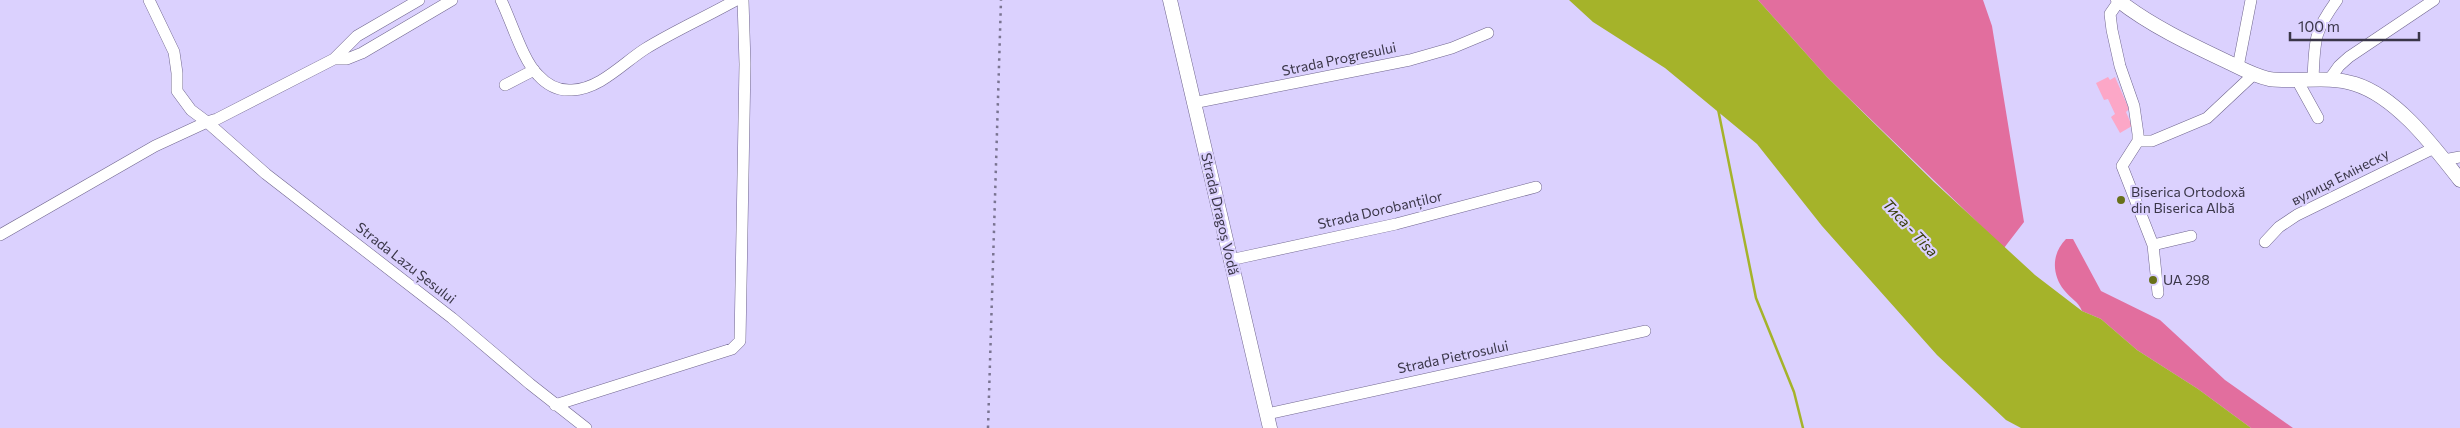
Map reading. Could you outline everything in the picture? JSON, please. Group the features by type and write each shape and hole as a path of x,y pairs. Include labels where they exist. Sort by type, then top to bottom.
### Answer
{"main road":[{"name":"Strada Dragoș Vodă","path":"1170,0 1270,428"},
{"path":"2118,0 2132,11 2198,48 2254,74 2280,80 2313,79 2356,84 2398,110 2434,148 2460,180"}],"street":[{"name":"Strada Lazu Șesului","path":"149,0 174,52 177,91 191,110 266,174 452,318 555,405 586,428"},
{"path":"0,235 155,146 217,119 334,59 356,36 419,0"},
{"path":"334,59 347,59 362,53 452,0"},
{"path":"501,0 534,70 549,85 561,90 584,88 600,80 645,49 736,0"},
{"path":"555,405 732,349 740,340 745,64 743,0"},
{"path":"2118,0 2110,14 2112,30 2120,66 2134,106 2138,141 2122,166 2153,245 2158,293"},
{"path":"2238,67 2251,0"},
{"path":"2313,79 2314,43 2320,24 2337,0"},
{"path":"2329,80 2339,66 2349,57 2434,0"},
{"name":"Strada Progresului","path":"1193,103 1410,60 1452,48 1488,33"},
{"path":"505,85 534,70"},
{"path":"2138,141 2152,141 2207,118 2254,74"},
{"path":"2297,80 2318,118"},
{"name":"вулиця Емінеску","path":"2265,242 2279,227 2298,215 2434,148"},
{"path":"2444,160 2460,157"},
{"name":"Strada Dorobanților","path":"1230,260 1396,224 1536,187"},
{"path":"2153,245 2191,236"},
{"name":"Strada Pietrosului","path":"1267,414 1646,331"}],"shaded area":[{"path":"1758,0 1983,0 1992,26 2024,222 2004,248 1827,77"},
{"path":"2108,77 2110,80 2115,77 2129,109 2126,112 2132,126 2120,133 2111,117 2115,114 2108,99 2104,100 2096,83"},
{"path":"2066,239 2073,239 2101,291 2160,320 2225,380 2293,428 2251,428 2198,389 2137,350 2101,319 2082,311 2060,284 2055,271 2058,251"}],"water":[{"name":"Тиса - Tisa","path":"1569,0 1758,0 1827,77 1934,182 2035,275 2082,311 2101,319 2137,350 2198,389 2251,428 2021,428 2006,420 1937,355 1822,226 1757,144 1665,68 1593,22"}],"waterway":[{"path":"1718,109 1756,298 1794,392 1803,428"}],"railway":[{"path":"988,428 1001,0"}],"place":[{"name":"Biserica Ortodoxă din Biserica Albă","path":"2121,200"},
{"name":"UA 298","path":"2153,280"}]}
